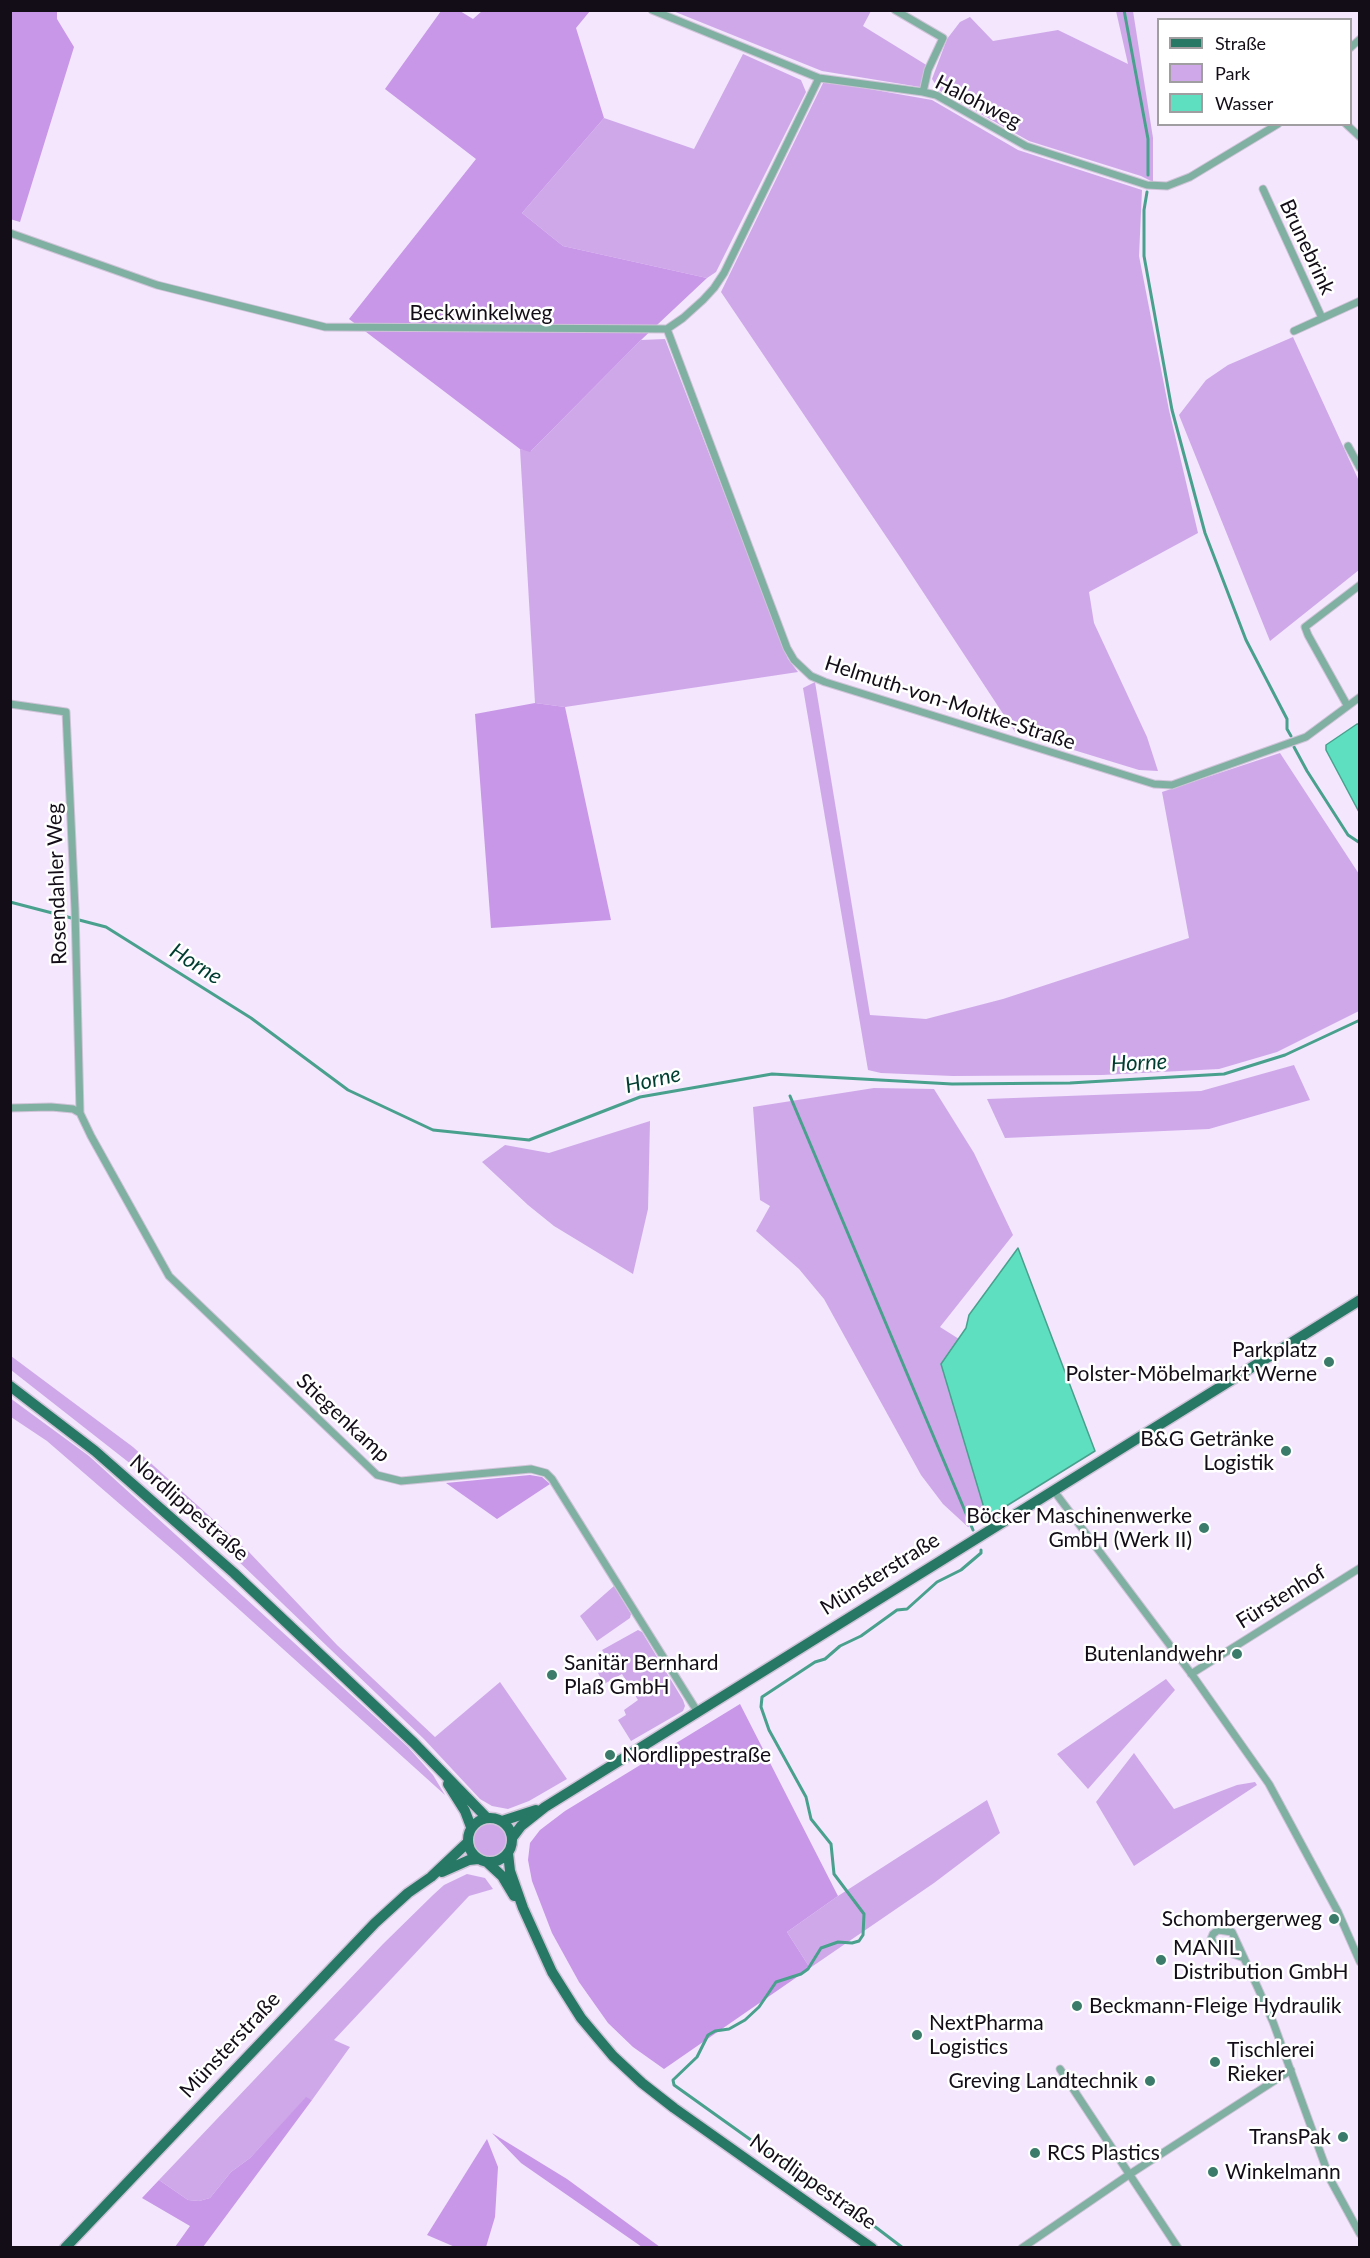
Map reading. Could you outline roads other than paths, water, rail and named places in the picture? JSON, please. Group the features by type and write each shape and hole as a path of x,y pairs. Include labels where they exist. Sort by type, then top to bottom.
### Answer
{"main road":[{"name":"Münsterstraße","path":"512,1838 521,1826 545,1807 1359,1299"},
{"name":"Nordlippestraße","path":"10,1386 53,1417 146,1494 234,1573 414,1743 487,1818"},
{"name":"Nordlippestraße","path":"438,1768 465,1811 471,1827"},
{"name":"Münsterstraße","path":"502,1821 545,1807"},
{"path":"487,1818 502,1821 509,1828 512,1838 508,1853 499,1861 483,1861 473,1855 467,1843 471,1827 476,1822 487,1818"},
{"name":"Münsterstraße","path":"65,2247 375,1923 408,1893 431,1877 467,1843"},
{"name":"Nordlippestraße","path":"508,1853 510,1872 523,1908 552,1972 581,2018 613,2056 674,2108 872,2247"},
{"name":"Münsterstraße","path":"431,1877 469,1860 483,1861"},
{"name":"Nordlippestraße","path":"483,1861 502,1876 523,1908"}],"street":[{"name":"Halohweg","path":"652,10 819,78 936,95 1026,146 1157,187 1176,184 1190,177 1275,126"},
{"path":"895,10 943,38 928,70 923,92"},
{"path":"667,329 683,318 714,288 819,78"},
{"path":"1348,126 1359,137"},
{"name":"Brunebrink","path":"1263,189 1322,318"},
{"name":"Beckwinkelweg","path":"10,233 157,285 326,327 667,329"},
{"path":"1294,331 1359,301"},
{"name":"Helmuth-von-Moltke-Straße","path":"667,329 787,648 794,660 811,676 1154,784 1172,785 1306,737 1359,697"},
{"path":"1348,446 1359,468"},
{"path":"1347,705 1305,627 1359,585"},
{"name":"Rosendahler Weg","path":"10,704 66,711 75,909 80,1113"},
{"path":"10,1108 51,1107 73,1109 80,1113"},
{"name":"Stiegenkamp","path":"80,1113 169,1276 377,1475 401,1481 538,1469 552,1479 697,1711"},
{"path":"1054,1491 1191,1674 1269,1784 1338,1912 1359,1962"},
{"name":"Fürstenhof","path":"1191,1674 1359,1568"},
{"path":"1244,1958 1217,1948 1211,1939 1213,1934 1218,1930 1232,1932 1244,1958 1273,2022 1330,2179 1359,2234"},
{"path":"1060,2069 1178,2247"},
{"path":"1022,2247 1291,2070"}],"water":[{"path":"1360,724 1359,812 1326,750 1326,745"},
{"path":"1018,1248 1095,1451 987,1518 941,1364 966,1328 969,1315"}],"waterway":[{"path":"1124,10 1148,139 1148,175"},
{"path":"1147,192 1144,210 1144,256 1172,410 1205,533 1246,640 1287,719 1287,729 1291,736"},
{"path":"1294,747 1348,835 1360,843"},
{"name":"Horne","path":"10,902 106,927 251,1018 348,1090 433,1130 529,1140 640,1097 772,1074 952,1084 1070,1083 1224,1074 1285,1055 1360,1020"},
{"path":"790,1096 973,1530"},
{"path":"903,2248 840,2200 786,2165 674,2085 673,2080 697,2057 708,2035 715,2031 729,2029 745,2020 759,2007 776,1982 801,1974 808,1969 821,1948 838,1942 859,1941 863,1935 864,1914 834,1874 831,1844 811,1819 806,1797 769,1730 761,1707 762,1697 815,1662 825,1659 840,1646 861,1636 897,1610 907,1609 937,1582 961,1570 981,1553 981,1550"}],"place":[{"name":"Parkplatz Polster-Möbelmarkt Werne","path":"1329,1362"},
{"name":"B&G Getränke Logistik","path":"1286,1451"},
{"name":"Böcker Maschinenwerke GmbH (Werk II)","path":"1204,1528"},
{"name":"Butenlandwehr","path":"1237,1654"},
{"name":"Sanitär Bernhard Plaß GmbH","path":"552,1675"},
{"name":"Nordlippestraße","path":"610,1755"},
{"name":"Schombergerweg","path":"1334,1919"},
{"name":"MANIL Distribution GmbH","path":"1161,1960"},
{"name":"Beckmann-Fleige Hydraulik","path":"1077,2006"},
{"name":"NextPharma Logistics","path":"917,2035"},
{"name":"Tischlerei Rieker","path":"1215,2062"},
{"name":"Greving Landtechnik","path":"1150,2081"},
{"name":"TransPak","path":"1343,2137"},
{"name":"RCS Plastics","path":"1035,2153"},
{"name":"Winkelmann","path":"1213,2172"}]}
